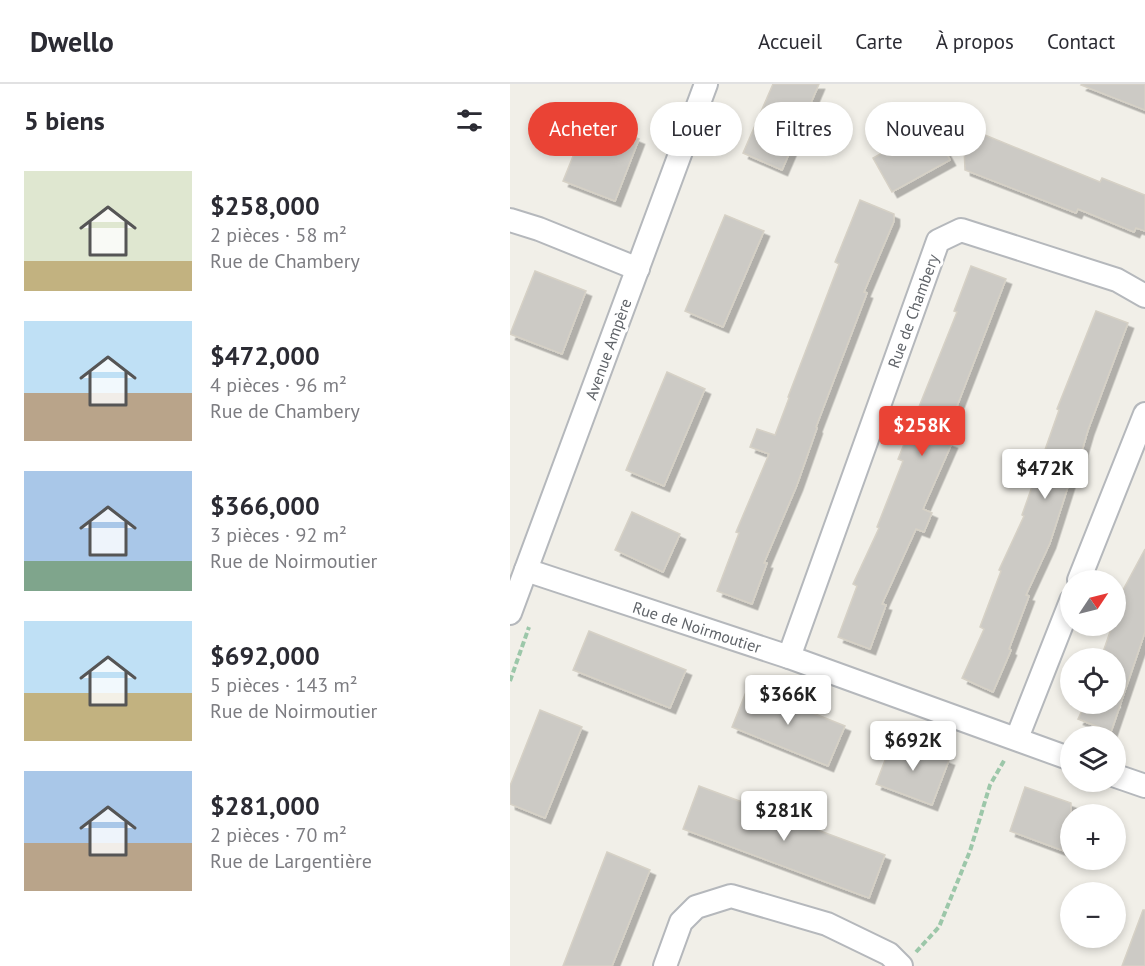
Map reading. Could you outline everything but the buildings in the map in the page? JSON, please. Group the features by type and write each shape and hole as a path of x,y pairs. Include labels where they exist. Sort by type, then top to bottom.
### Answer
{"street":[{"name":"Avenue Ampère","path":"510,614 706,84"},
{"path":"510,220 638,268"},
{"name":"Rue de Chambery","path":"789,657 938,241 961,230 1117,280 1145,296"},
{"path":"1083,570 1145,414"},
{"name":"Rue de Noirmoutier","path":"526,570 789,657 1060,755"},
{"path":"1017,738 1060,629"},
{"path":"1126,779 1145,786"},
{"path":"664,966 681,922 696,907 731,896 827,924 906,962"}],"path":[{"path":"510,681 532,620"},
{"path":"906,962 939,927 970,851 990,785 1017,738"}]}
